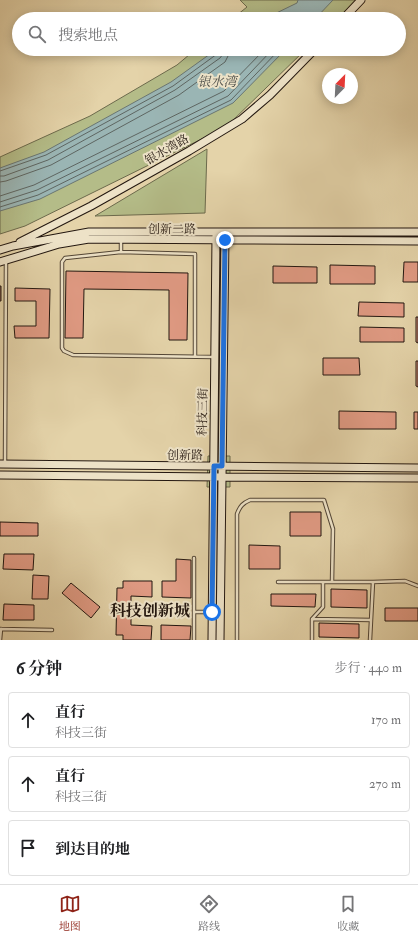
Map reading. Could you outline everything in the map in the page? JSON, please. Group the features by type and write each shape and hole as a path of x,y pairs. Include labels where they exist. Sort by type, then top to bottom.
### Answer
{"street":[{"path":"350,12 361,0"},
{"name":"银水湾路","path":"13,246 189,151 242,119 270,95 308,56"},
{"name":"创新二路","path":"0,250 13,246 89,232 418,232"},
{"name":"科技三街","path":"212,640 216,232"},
{"name":"科技三街","path":"220,640 225,232"},
{"name":"创新二路","path":"3,261 59,244 89,239 418,241"},
{"name":"创新路","path":"3,464 418,468"},
{"name":"创新路","path":"0,475 418,478"}],"lane":[{"path":"121,239 121,252"},
{"path":"195,356 196,254 121,252 65,258 62,262 62,348 67,353 73,355 215,357"},
{"path":"3,261 3,464"},
{"path":"237,640 237,514 239,508 243,504 250,500 324,500 333,529 332,582"},
{"path":"194,558 194,640"},
{"path":"278,582 405,581 418,586"},
{"path":"312,640 312,619 323,607 323,582"},
{"path":"370,640 373,582"},
{"path":"194,612 212,612"},
{"path":"312,619 371,620"},
{"path":"0,640 0,629 52,630"}],"green space":[{"path":"240,0 357,0 344,12 241,12 247,7"},
{"name":"银水湾","path":"188,56 299,56 226,127 25,226 0,234 0,157 90,116 177,65"},
{"path":"207,149 205,213 95,216"},
{"path":"208,456 230,456 230,487 207,487"}],"water":[{"path":"298,0 333,0 322,12 278,12 297,3"},
{"name":"银水湾","path":"207,56 279,56 233,103 40,199 0,211 0,168 44,152 171,82"}],"building":[{"path":"404,262 418,262 418,282 403,282"},
{"path":"330,265 375,266 375,284 330,284"},
{"path":"273,266 317,267 317,283 273,283"},
{"path":"66,271 188,273 187,340 169,340 169,290 84,289 83,338 65,338"},
{"path":"1,286 1,301 0,301"},
{"path":"15,288 50,289 49,338 15,338 14,326 36,326 36,301 15,301"},
{"path":"359,302 404,303 404,317 358,316"},
{"path":"416,317 418,317 418,343 416,342"},
{"path":"360,327 404,328 404,342 360,342"},
{"path":"323,358 359,358 360,375 323,375"},
{"path":"416,361 418,361 418,387 416,386"},
{"path":"339,411 396,412 396,429 339,429"},
{"path":"414,412 418,412 418,429 414,429"},
{"path":"290,512 321,512 321,536 290,536"},
{"path":"0,522 38,523 38,536 0,536"},
{"path":"249,545 280,546 280,569 249,569"},
{"path":"4,554 34,554 33,570 3,569"},
{"path":"176,559 191,560 191,598 162,597 162,581 176,581"},
{"path":"33,575 49,576 48,599 32,599"},
{"path":"123,581 152,581 152,597 131,596 131,625 152,626 151,640 123,640 123,635 116,635 117,588 123,588"},
{"path":"71,583 100,607 91,618 62,593"},
{"path":"331,589 367,590 367,608 331,607"},
{"path":"271,594 316,594 315,607 271,606"},
{"path":"4,604 34,605 34,620 3,620"},
{"path":"385,608 418,608 418,621 385,621"},
{"path":"319,623 359,624 359,638 319,637"},
{"path":"161,625 191,626 190,640 161,640"}],"district":[{"name":"科技创新城","path":"150,611"}],"route":[{"path":"212,612 214,466 222,466 225,240"}]}
